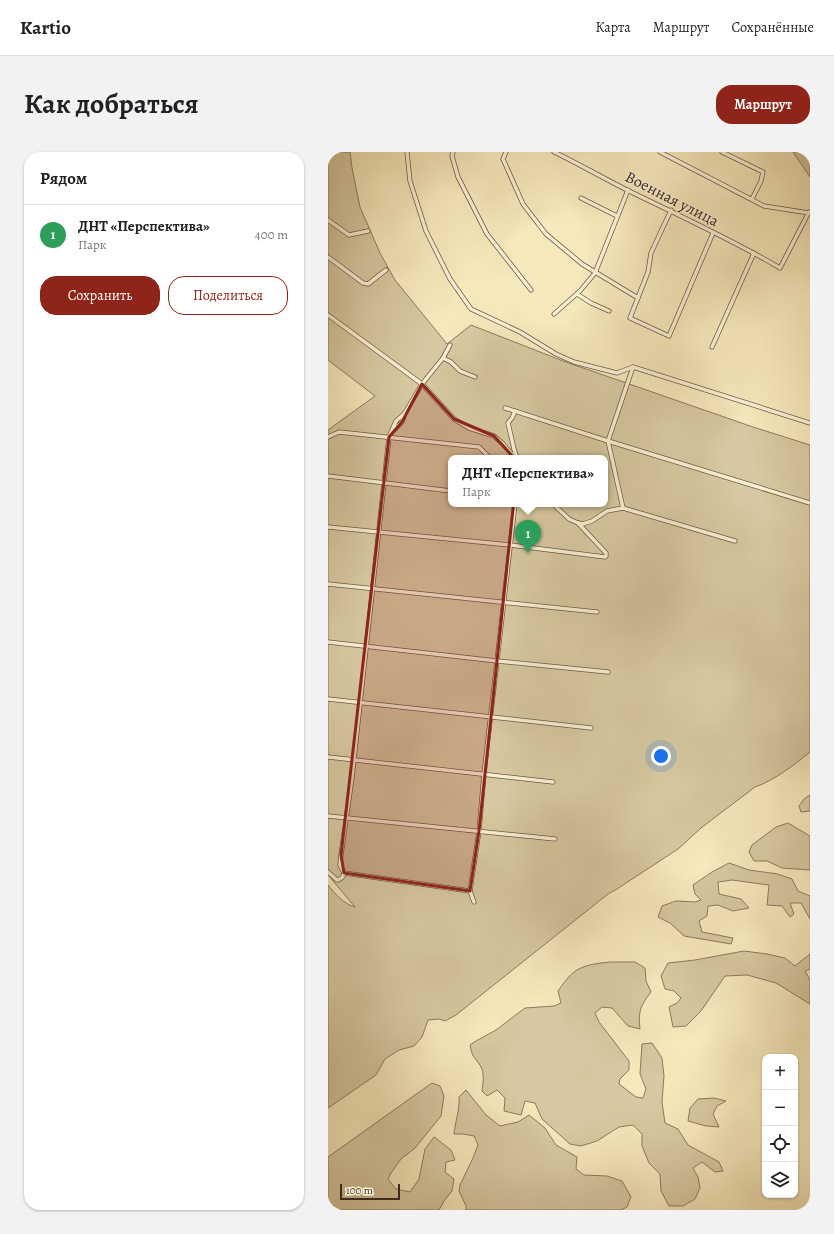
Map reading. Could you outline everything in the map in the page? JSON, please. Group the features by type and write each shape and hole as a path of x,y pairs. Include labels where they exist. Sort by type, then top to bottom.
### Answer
{"street":[{"path":"407,152 410,181 426,231 450,279 471,309 520,332 556,354 574,362 617,373 633,367 810,423"},
{"path":"453,152 452,156 458,177 487,234 531,290"},
{"path":"506,152 503,159 523,204 546,234 582,264 638,298"},
{"name":"Военная улица","path":"554,152 754,253 780,268 809,213"},
{"path":"660,152 764,206 809,213"},
{"path":"722,152 763,172 761,181 752,199"},
{"path":"805,152 810,154"},
{"path":"554,314 577,294 595,273 628,190"},
{"path":"582,198 618,216"},
{"path":"670,210 651,253 648,272 630,318 669,336 713,233"},
{"path":"328,220 349,235 368,230"},
{"path":"712,347 754,253"},
{"path":"328,257 363,284 368,284 386,270"},
{"path":"577,294 591,303 609,311"},
{"path":"328,315 422,384 454,419 470,428 494,436 513,455"},
{"path":"344,873 340,865 354,760 389,436 396,421 405,413 422,384 443,358 450,344"},
{"path":"443,358 451,362 460,371 475,377"},
{"path":"623,508 608,441 633,367"},
{"path":"505,408 810,503"},
{"path":"515,410 508,424 515,455"},
{"path":"328,437 339,432 389,436 479,447 487,455"},
{"path":"328,476 448,491"},
{"path":"474,902 470,891 479,832 490,716 515,507"},
{"path":"328,527 510,545 604,557 606,556 606,553 578,523 570,519 556,507"},
{"path":"578,523 587,523 607,511 623,508 735,541"},
{"path":"328,584 597,612"},
{"path":"328,642 608,672"},
{"path":"328,699 591,728"},
{"path":"328,757 553,782"},
{"path":"328,816 555,839"},
{"path":"328,872 337,880 343,877 344,873"},
{"path":"344,873 470,891"}],"highlighted area":[{"path":"422,384 454,419 494,436 518,462 479,831 470,891 344,873 341,855 389,437 402,422"}],"shaded area":[{"path":"328,152 350,152 360,207 380,253 395,280 447,344 471,325 563,361 753,427 810,445 810,752 777,776 755,787 701,828 678,849 608,894 456,1015 445,1021 439,1019 428,1020 422,1037 414,1046 399,1050 385,1059 376,1075 328,1108 328,885 343,901 355,907 328,875 328,430 375,396 328,360"},
{"path":"793,152 806,152 810,155 810,177"},
{"path":"810,795 810,811 801,812 799,806 804,799"},
{"path":"788,823 810,836 810,870 782,868 767,861 754,861 749,852 752,845 776,827"},
{"path":"729,863 749,870 778,874 792,879 798,891 810,896 810,919 801,903 790,903 794,914 790,917 782,906 767,905 769,885 732,880 718,882 719,894 741,899 749,908 733,911 718,905 708,906 707,916 699,921 702,932 733,938 731,944 684,936 670,923 658,917 662,906 676,901 695,902 701,900 695,894 693,885"},
{"path":"744,951 785,958 795,966 810,954 810,969 805,971 810,980 810,1004 776,983 747,975 725,976 701,1011 686,1026 673,1027 669,1007 677,1003 681,998 674,991 665,989 661,976 668,963 695,960"},
{"path":"611,962 635,962 645,968 646,981 651,992 644,1001 641,1009 639,1018 640,1029 628,1026 612,1008 602,1007 595,1013 599,1022 629,1061 629,1070 620,1079 619,1084 636,1097 643,1098 646,1089 640,1074 642,1044 652,1043 662,1058 664,1076 662,1102 665,1123 678,1129 688,1145 719,1162 723,1171 715,1172 702,1162 693,1168 698,1177 700,1188 695,1199 683,1206 669,1206 661,1191 660,1174 649,1163 642,1146 642,1134 633,1125 619,1127 597,1141 581,1146 570,1144 542,1119 535,1103 525,1101 521,1115 504,1111 505,1098 497,1090 487,1096 482,1091 483,1071 473,1055 470,1045 496,1030 525,1008 554,1006 561,1003 558,991 569,977 577,970 589,965"},
{"path":"432,1083 440,1086 444,1096 441,1116 415,1148 401,1159 388,1179 396,1189 410,1192 419,1179 425,1149 434,1137 451,1150 455,1160 446,1162 445,1172 454,1179 452,1191 439,1210 328,1210 328,1157"},
{"path":"466,1090 486,1115 500,1126 518,1122 529,1115 545,1128 556,1145 577,1157 576,1169 584,1175 607,1176 622,1181 631,1197 627,1207 621,1210 466,1210 466,1206 459,1191 460,1185 478,1145 474,1136 454,1134 459,1107 459,1097"},
{"path":"714,1098 726,1101 717,1106 713,1114 719,1127 706,1126 688,1121 690,1108 698,1099"}],"place":[{"name":"ДНТ «Перспектива»","path":"528,553"}]}
